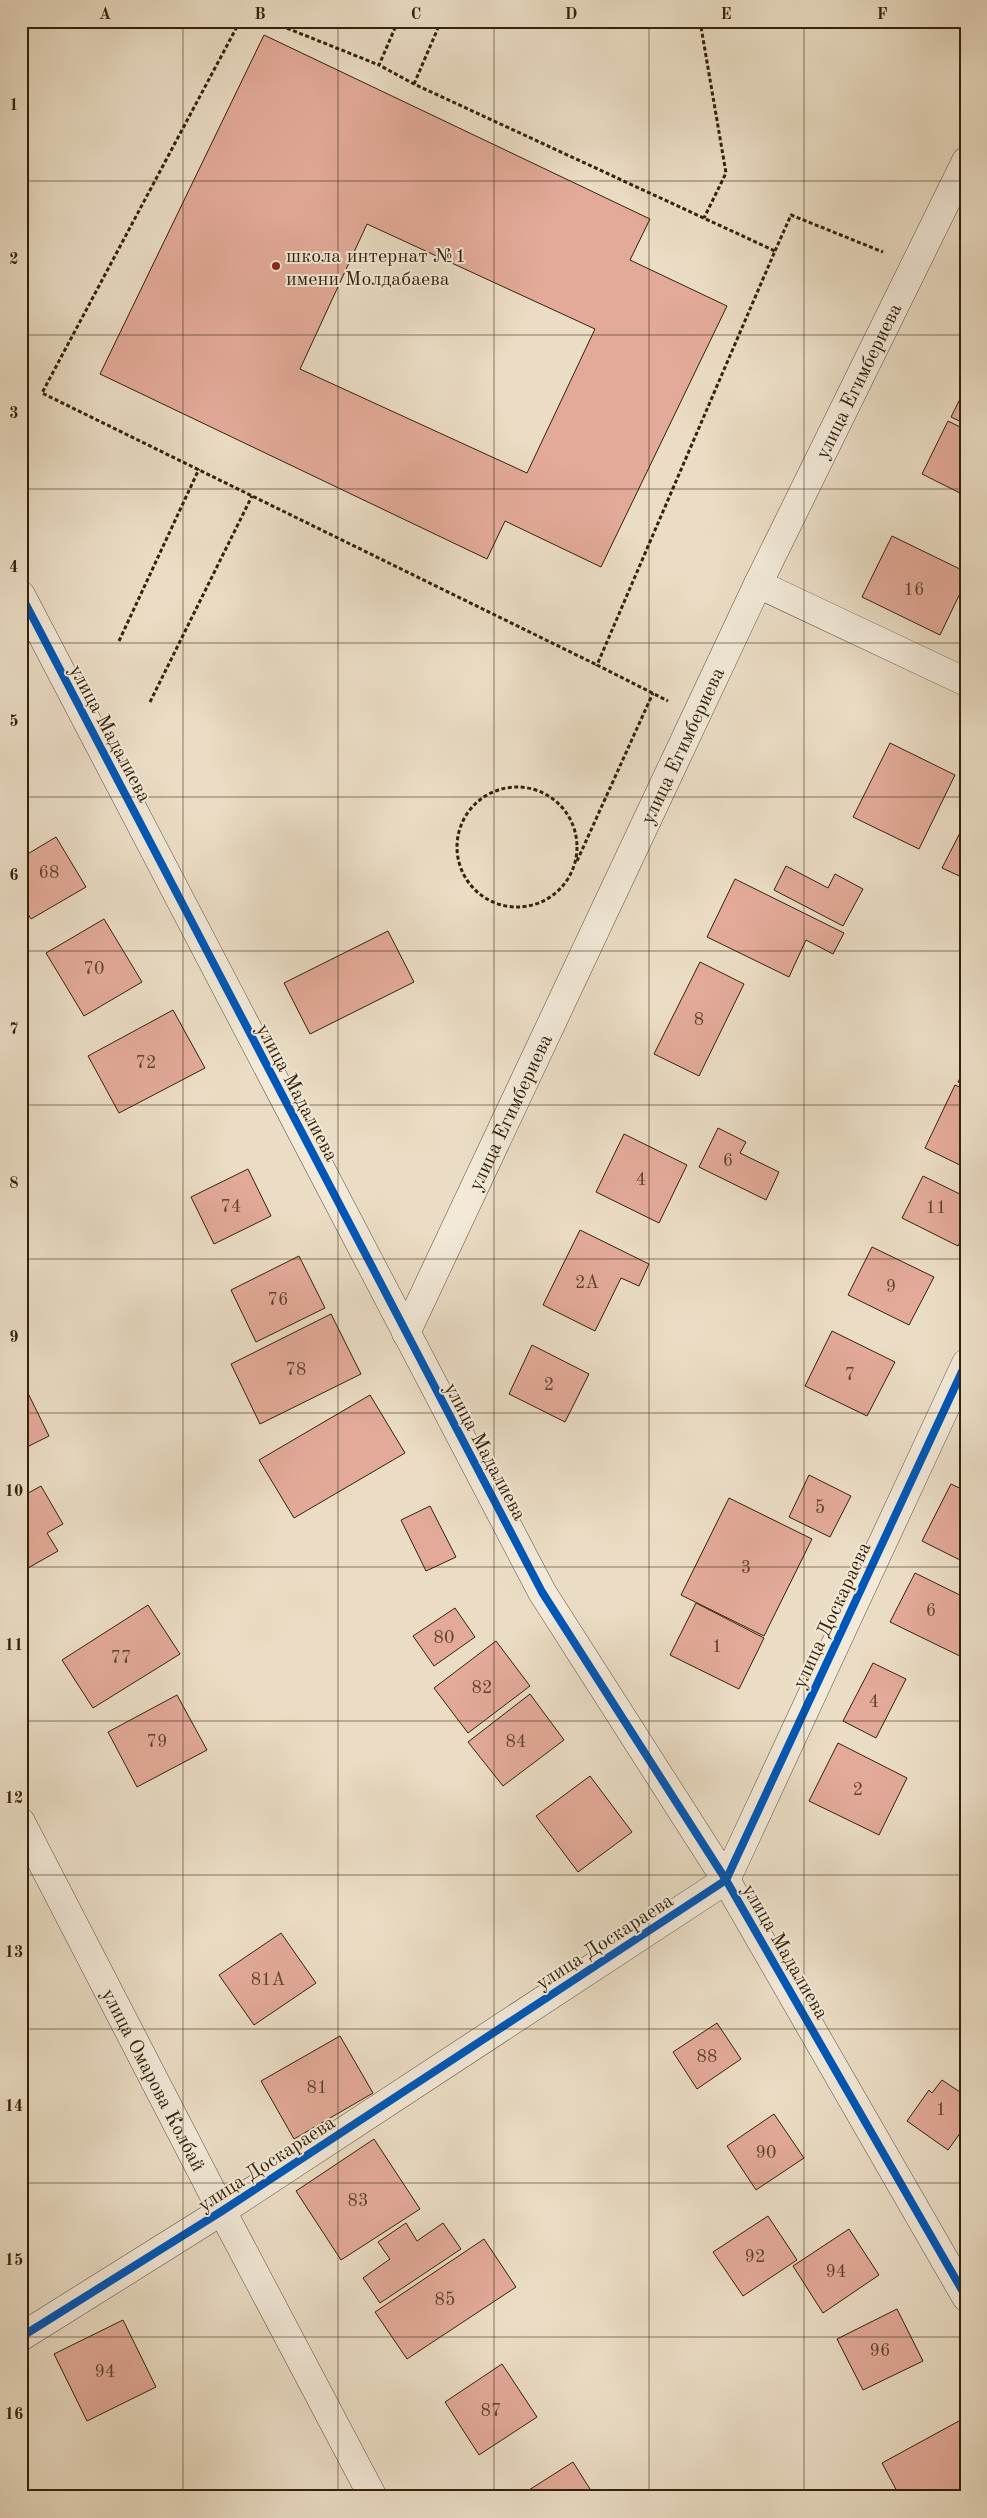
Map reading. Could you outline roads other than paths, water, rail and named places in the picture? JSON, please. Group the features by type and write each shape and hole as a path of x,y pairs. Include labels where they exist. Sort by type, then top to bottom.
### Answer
{"street":[{"name":"улица Егимбериева","path":"406,1333 758,584 966,161"},
{"path":"758,584 966,682"},
{"name":"улица Мадалиева","path":"21,594 27,622 542,1592 726,1880 966,2297"},
{"name":"улица Доскараева","path":"21,2336 222,2211 726,1880 966,1363"},
{"name":"улица Омарова Колбай","path":"21,1822 222,2211 374,2497"}],"place":[{"name":"школа интернат №1 имени Молдабаева","path":"276,266"}]}
